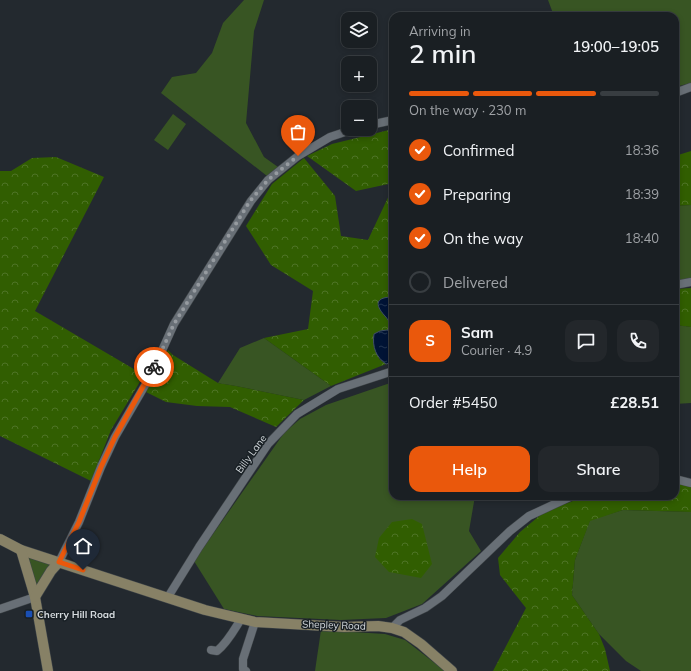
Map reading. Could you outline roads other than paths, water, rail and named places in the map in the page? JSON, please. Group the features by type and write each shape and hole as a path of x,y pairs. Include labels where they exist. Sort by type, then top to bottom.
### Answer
{"street":[{"path":"679,92 691,87"},
{"path":"377,123 389,121"},
{"path":"0,609 35,597 51,571 59,562 79,522 115,437 151,374 174,324 250,201 268,180 298,156 330,137 341,133"},
{"path":"679,284 691,282"},
{"name":"Billy Lane","path":"168,597 199,547 268,444 296,414 338,390 389,372"},
{"path":"679,481 691,483"},
{"path":"392,628 400,620 425,608 442,596 510,531 529,516 563,500"},
{"name":"Shepley Road","path":"0,539 21,550 205,610 241,619 255,622 344,627 378,626 392,628 404,632 421,644 452,671"},
{"path":"21,550 35,597 48,671"},
{"path":"211,650 217,651 221,648 231,636 241,619"},
{"path":"246,671 243,669 243,659 255,622"}],"water":[{"path":"389,297 389,321 381,312 378,305 380,300"},
{"path":"380,331 389,331 389,363 386,364 377,355 374,347 374,334"}],"place":[{"name":"Cherry Hill Road","path":"29,614"}]}
